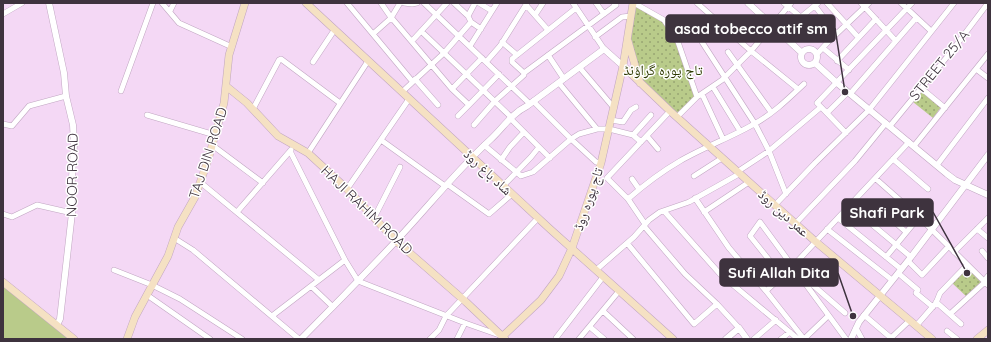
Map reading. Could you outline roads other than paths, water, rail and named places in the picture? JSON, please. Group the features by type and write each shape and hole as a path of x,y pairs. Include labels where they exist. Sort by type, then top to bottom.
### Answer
{"main road":[{"name":"شاد باغ روڈ","path":"306,3 503,186 672,339"},
{"name":"تاج پورہ روڈ","path":"501,338 541,300 559,276 572,248 600,167 623,66 634,3"},
{"name":"TAJ DIN ROAD","path":"127,339 135,317 168,256 178,227 195,197 224,103 229,54 242,4"},
{"name":"تاج پورہ روڈ","path":"628,39 640,83"},
{"name":"عمر دین روڈ","path":"623,66 708,146 816,242 932,339"},
{"name":"HAJI RAHIM ROAD","path":"226,86 248,103 278,136 292,148 308,153 347,190 396,241 462,299 501,338"},
{"path":"3,282 74,339"},
{"path":"978,339 987,333"}],"street":[{"path":"3,14 22,3"},
{"name":"NOOR ROAD","path":"49,3 64,73 66,96 73,125 74,144 71,195 72,213 60,319 57,325"},
{"path":"122,91 153,3"},
{"path":"162,3 179,24 232,47"},
{"path":"170,11 174,3"},
{"path":"347,3 414,80 438,105"},
{"path":"380,3 452,89 469,105"},
{"path":"373,34 391,18 400,3"},
{"path":"404,3 417,3"},
{"path":"424,3 499,74 596,162 607,178 628,199 644,225 685,274 717,304 747,339"},
{"path":"412,41 447,3"},
{"path":"454,3 468,16 471,22 480,29"},
{"path":"468,16 475,3"},
{"path":"479,3 492,11"},
{"path":"470,46 497,3"},
{"path":"535,15 544,3"},
{"path":"596,3 604,14"},
{"path":"474,125 495,102 524,75 524,73 616,6 614,3"},
{"path":"634,3 664,20 677,39 699,96 723,139"},
{"path":"697,3 751,51 798,89"},
{"path":"748,3 802,53"},
{"path":"827,3 858,37"},
{"path":"901,3 930,31"},
{"path":"846,132 817,103 912,3"},
{"path":"775,205 869,110 930,31 954,3"},
{"name":"STREET 25/A","path":"796,224 921,88 952,52 988,3"},
{"path":"452,89 466,74 484,60 502,42 526,4 548,30"},
{"path":"677,117 699,96 725,78 773,26 787,4 829,41"},
{"path":"815,63 817,54 865,4 876,19 896,41"},
{"path":"524,73 512,61 574,5 604,49 623,66"},
{"path":"801,17 816,5 836,34"},
{"path":"595,37 622,17 631,16"},
{"path":"827,113 849,93 916,18"},
{"path":"837,61 876,19"},
{"path":"402,92 444,53 471,22"},
{"path":"719,23 702,42 755,124 769,151 786,194"},
{"path":"313,62 335,29"},
{"path":"421,31 511,117 550,158"},
{"path":"502,42 517,55"},
{"path":"815,63 809,65 803,63 801,59 802,53 809,48 817,54"},
{"path":"823,48 849,70"},
{"path":"174,238 193,250 300,339 358,281 472,156 496,134 511,117 604,49"},
{"path":"728,52 772,112"},
{"path":"766,291 792,267 876,179 893,159 911,144 945,108 988,54"},
{"path":"548,55 561,81 597,129"},
{"path":"253,109 279,60 281,59 340,103"},
{"path":"308,153 368,61"},
{"path":"815,63 869,110 948,174 965,185 988,196"},
{"path":"580,68 614,108"},
{"path":"976,69 988,78"},
{"path":"458,116 499,74"},
{"path":"628,199 664,170 708,146 755,124 772,112 804,84"},
{"path":"713,87 740,131"},
{"path":"921,88 945,108"},
{"path":"3,124 12,126 29,106 66,96"},
{"path":"937,165 988,98"},
{"path":"347,190 409,99"},
{"path":"611,120 623,122 631,110 636,107"},
{"path":"596,270 627,243 649,220 664,211 689,202 738,173 769,151 821,107"},
{"path":"607,178 670,111"},
{"path":"147,115 215,136"},
{"path":"633,135 651,115"},
{"path":"484,145 521,176 533,172 571,139 579,134 597,129 609,129 633,135 641,142"},
{"path":"501,160 510,147 524,132"},
{"path":"647,136 658,150"},
{"path":"381,140 489,214 512,194"},
{"path":"212,145 263,183"},
{"path":"503,186 539,147"},
{"path":"237,212 292,148 345,260 358,281 501,338"},
{"path":"851,339 864,315 900,271 988,154"},
{"path":"694,176 722,158"},
{"path":"893,159 928,189"},
{"path":"374,218 400,167"},
{"path":"632,179 640,189"},
{"path":"876,179 919,217 986,283"},
{"path":"200,182 319,280"},
{"path":"704,212 749,182"},
{"path":"695,198 729,248 766,291 804,339 828,316"},
{"path":"3,214 12,217 37,205 72,213"},
{"path":"850,206 897,245 922,275 949,246"},
{"path":"664,211 720,274 798,339"},
{"path":"889,217 906,232"},
{"path":"886,257 919,217"},
{"path":"430,339 439,330 446,316 538,218"},
{"path":"838,218 886,257 918,290 916,293 932,307"},
{"path":"954,252 987,221"},
{"path":"782,276 750,236 760,222 846,339"},
{"path":"827,229 892,280"},
{"path":"977,229 988,238"},
{"path":"627,243 694,324 717,304"},
{"path":"982,252 988,258"},
{"path":"272,316 345,260"},
{"path":"916,326 936,302 940,293 967,265"},
{"path":"792,267 845,313"},
{"path":"114,270 152,284 180,299 242,339"},
{"path":"950,314 986,283 988,276"},
{"path":"556,339 603,277"},
{"path":"311,286 333,307"},
{"path":"580,339 619,291"},
{"path":"147,295 210,339"},
{"path":"936,302 961,324"},
{"path":"603,311 633,339"},
{"path":"864,315 891,338 909,321"},
{"path":"754,339 776,320"},
{"path":"457,339 465,323"},
{"path":"590,327 604,339"},
{"path":"726,339 739,328"},
{"path":"856,328 862,339"},
{"path":"947,331 957,339"},
{"path":"781,339 790,332"}],"place":[{"name":"asad tobecco atif sm","path":"845,92"},
{"name":"Shafi Park","path":"967,273"},
{"name":"Sufi Allah Dita","path":"853,316"}],"park label":[{"name":"تاج پورہ گراؤنڈ","path":"663,70"}]}
